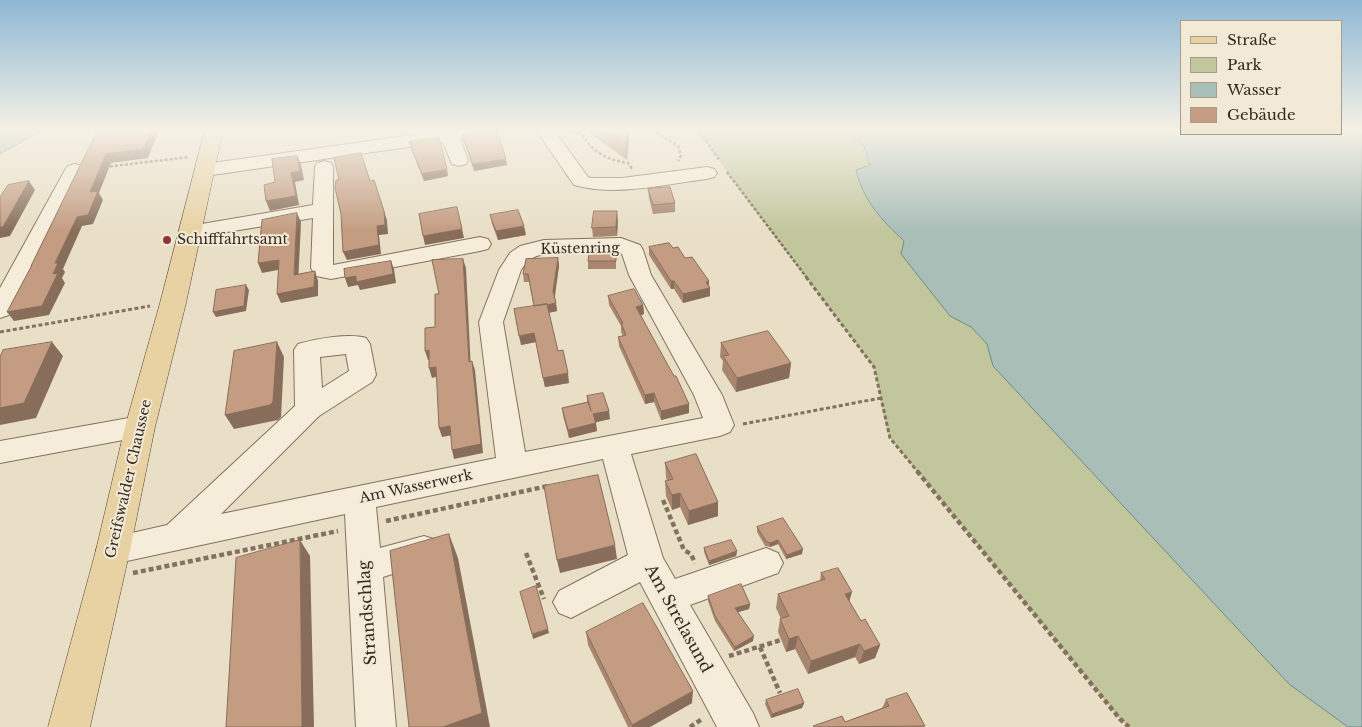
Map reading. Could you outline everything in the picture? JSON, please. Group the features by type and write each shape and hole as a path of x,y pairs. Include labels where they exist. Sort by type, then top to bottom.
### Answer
{"main road":[{"name":"Greifswalder Chaussee","path":"70,727 113,550 140,427 173,303 206,164"}],"street":[{"path":"568,164 581,181 586,184 604,185 707,172"},
{"path":"324,167 322,268 324,271 331,272 480,244"},
{"path":"0,310 75,170"},
{"path":"190,232 323,210"},
{"name":"Küstenring","path":"512,466 491,322 510,270 518,258 528,251 544,247 621,245 632,250 640,275 708,395 720,425"},
{"path":"176,536 310,410"},
{"name":"Am Wasserwerk","path":"113,550 512,466 720,425"},
{"path":"0,452 140,427"},
{"name":"Am Strelasund","path":"614,447 646,562 739,727"},
{"name":"Strandschlag","path":"360,498 376,727"},
{"path":"365,567 443,545"},
{"path":"571,602 646,562"},
{"path":"666,598 766,563"}],"path":[{"path":"75,170 174,164"},
{"path":"629,164 632,169"},
{"path":"722,164 874,367 881,398 883,418 890,438 1120,719 1129,727"},
{"path":"0,332 173,303"},
{"path":"720,425 735,426 881,398"},
{"path":"663,500 684,550 691,554 705,585"},
{"path":"526,554 543,599 549,606 571,602"},
{"path":"703,665 781,640"},
{"path":"760,646 780,693"}],"green space":[{"path":"722,164 869,164 870,166 856,170 863,191 881,218 904,242 901,254 950,316 971,327 987,344 994,366 1289,684 1348,727 1129,727 1120,719 890,438 874,367"}],"water":[{"path":"1362,164 1362,727 1348,727 1289,684 993,366 987,344 971,327 950,316 901,254 904,241 874,209 859,181 856,170 870,165"}],"building":[{"path":"81,164 102,164 90,192 98,191 88,215 77,217 55,263 58,263 53,274 58,273 42,306 7,312"},
{"path":"273,164 299,164 300,171 291,173 296,196 266,201 264,185 275,182"},
{"path":"335,164 365,164 370,181 374,180 384,211 385,225 377,226 379,245 343,252 341,214 335,188 336,180 339,180"},
{"path":"418,164 446,164 447,169 422,174"},
{"path":"29,181 3,227 0,227 0,197 8,185"},
{"path":"670,187 675,203 653,205 648,189"},
{"path":"457,207 462,229 423,236 419,214"},
{"path":"518,210 524,226 496,231 490,215"},
{"path":"594,211 617,211 616,227 592,228"},
{"path":"297,213 294,275 315,271 314,287 277,294 279,260 258,263 262,220"},
{"path":"669,243 673,248 678,247 685,258 692,257 709,281 706,282 710,288 683,294 674,281 671,281 649,247"},
{"path":"616,246 616,261 588,261 590,247"},
{"path":"558,258 553,291 556,303 534,306 528,274 523,274 526,259"},
{"path":"463,259 469,362 472,361 481,444 452,450 450,426 439,428 436,367 429,368 429,350 425,351 425,328 435,327 435,294 439,294 432,260"},
{"path":"391,261 393,274 356,282 356,276 345,278 344,269"},
{"path":"246,285 244,306 213,312 216,290"},
{"path":"634,289 643,305 636,307 674,376 676,376 689,404 661,411 654,393 645,395 618,337 626,335 621,323 623,323 608,296"},
{"path":"547,304 558,351 563,350 568,373 543,378 534,333 519,336 514,309"},
{"path":"768,331 791,363 737,378 723,356 729,355 721,343"},
{"path":"52,342 24,403 0,408 0,357 3,350"},
{"path":"277,342 273,402 270,405 225,415 234,351"},
{"path":"603,393 609,411 593,414 596,423 568,430 562,408 588,402 591,411 587,396"},
{"path":"696,454 718,502 689,511 680,493 672,495 665,481 673,479 665,463"},
{"path":"598,475 615,545 557,560 544,486"},
{"path":"783,518 803,549 787,555 778,540 770,543 766,541 757,527"},
{"path":"449,534 482,713 443,727 409,727 390,551"},
{"path":"300,540 302,727 226,727 236,558"},
{"path":"731,540 737,551 709,561 704,548"},
{"path":"838,568 852,592 845,594 861,621 865,619 880,645 864,651 860,644 811,661 798,636 789,639 780,619 789,616 778,594 825,579 821,573"},
{"path":"741,584 750,604 735,608 754,636 735,647 715,616 708,596"},
{"path":"536,586 548,629 532,634 520,592"},
{"path":"643,603 693,691 632,725 586,632"},
{"path":"798,689 804,703 772,714 766,700"},
{"path":"907,693 925,726 813,726 842,716 845,722 889,706 886,700"}],"place":[{"name":"Schifffahrtsamt","path":"167,240"}]}
